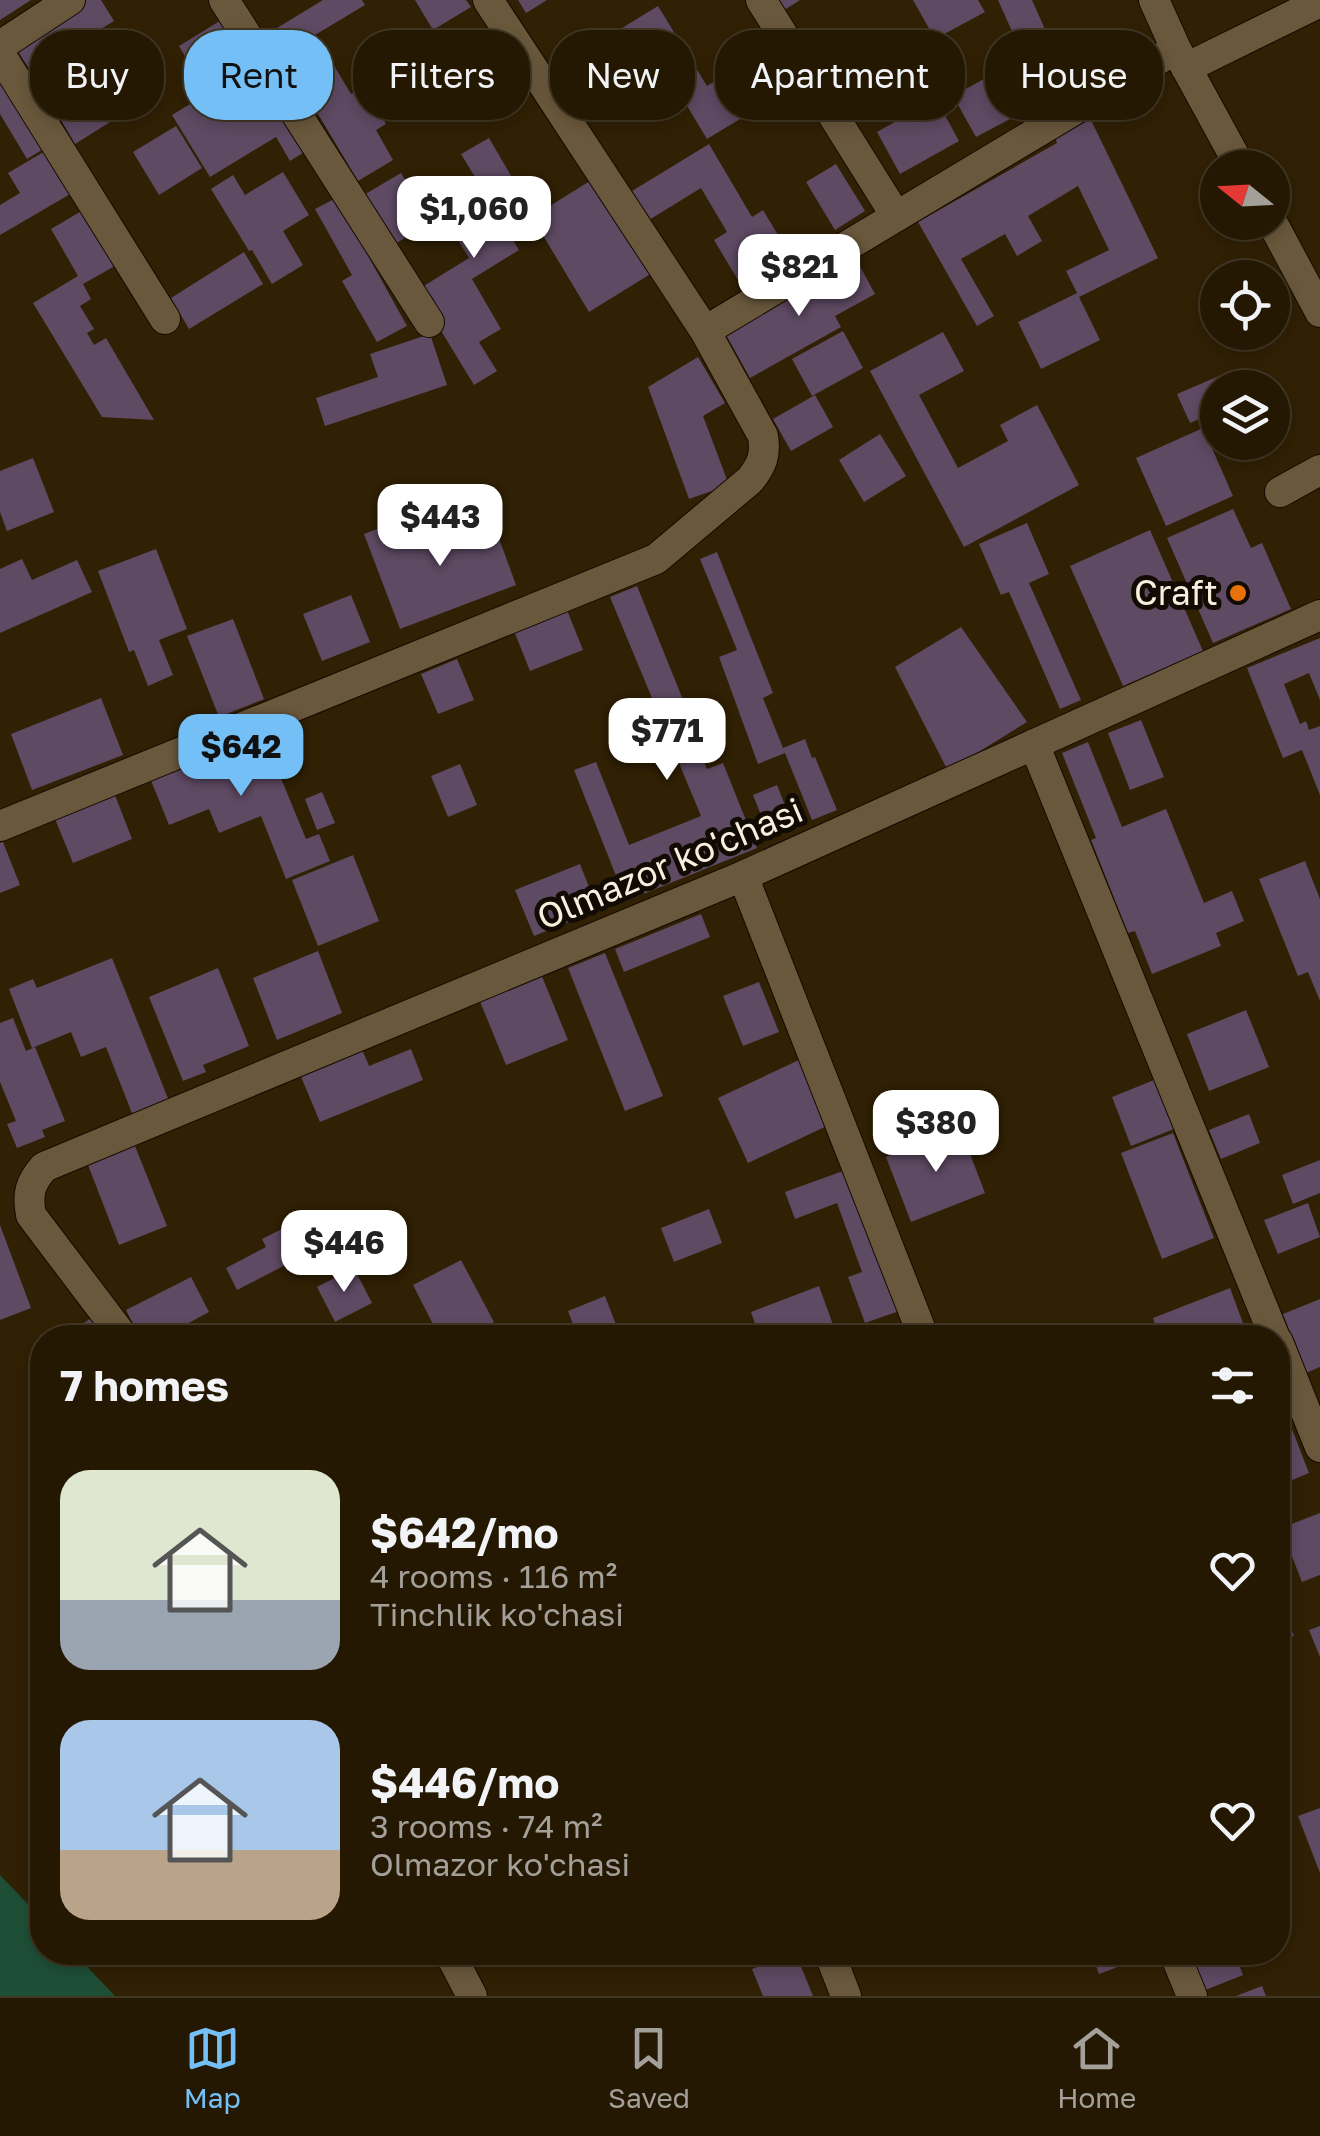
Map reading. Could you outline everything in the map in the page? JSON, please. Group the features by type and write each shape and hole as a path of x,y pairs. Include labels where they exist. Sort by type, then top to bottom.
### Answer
{"street":[{"path":"0,46 70,0"},
{"path":"224,0 429,322"},
{"path":"0,826 656,560 760,468 766,452 763,436 705,331 488,0"},
{"path":"761,0 896,216"},
{"path":"1154,0 1231,150"},
{"path":"705,331 896,216 1181,58 1320,2"},
{"path":"0,54 165,318"},
{"path":"1282,240 1320,312"},
{"path":"1280,492 1320,470"},
{"name":"Olmazor ko'chasi","path":"114,1325 31,1215 28,1199 32,1182 44,1167 743,876 1320,616"},
{"path":"1034,744 1270,1325"},
{"path":"743,876 919,1325"},
{"path":"1290,1374 1320,1447"},
{"path":"456,1965 472,1996"},
{"path":"833,1965 846,1996"},
{"path":"1179,1965 1192,1996"}],"green space":[{"path":"0,1875 30,1906 30,1965 85,1965 115,1996 0,1996"}],"building":[{"path":"0,0 31,0 0,20"},
{"path":"78,0 101,0 114,21 99,30 31,30"},
{"path":"323,0 362,0 365,5 323,30 274,30"},
{"path":"415,0 466,0 471,7 433,30"},
{"path":"518,0 547,0 526,13"},
{"path":"774,0 800,0 781,12"},
{"path":"913,0 978,0 985,12 952,30 930,30"},
{"path":"998,0 1032,0 1045,30 1011,30"},
{"path":"658,6 673,30 619,30"},
{"path":"223,19 230,30 205,30"},
{"path":"30,31 30,70 12,42"},
{"path":"333,64 353,93 353,120 384,120 386,124 376,130 393,160 358,181 322,120 333,120"},
{"path":"695,66 707,86 715,81 715,120 738,120 707,139 695,119"},
{"path":"0,73 45,148 27,159 0,114"},
{"path":"985,78 985,120 1008,120 976,137 965,117 965,89"},
{"path":"184,108 184,120 287,120 306,151 290,161 276,137 210,177 172,115"},
{"path":"61,120 113,120 75,144"},
{"path":"898,120 948,120 959,141 900,174 877,132"},
{"path":"1091,120 1158,258 1079,297 1100,340 1041,369 1018,322 1077,293 1066,271 1109,250 1078,186 1028,216 1042,241 1017,256 1005,234 961,259 994,316 977,326 918,222 1057,143 1054,135"},
{"path":"176,126 202,168 159,195 133,152"},
{"path":"489,138 521,193 494,209 519,250 472,279 501,329 479,342 497,371 474,385 426,306 422,287 469,258 440,211 481,187 461,154"},
{"path":"709,144 752,217 763,210 790,255 741,285 714,240 727,232 701,188 649,220 632,191"},
{"path":"47,150 72,193 0,235 0,205 20,193 8,173"},
{"path":"836,164 865,211 835,230 806,182"},
{"path":"283,172 309,215 283,231 303,265 272,284 211,189 233,175 245,195"},
{"path":"401,173 430,222 392,246 362,196"},
{"path":"590,181 603,202 607,200 652,273 589,312 532,217"},
{"path":"336,198 407,326 377,342 342,281 352,275 315,209"},
{"path":"90,206 122,262 83,284 91,299 80,306 94,329 87,333 94,345 106,338 154,420 102,417 33,303 78,276 51,229"},
{"path":"244,252 263,284 189,329 171,298"},
{"path":"856,259 875,294 835,316 841,327 750,378 725,333"},
{"path":"843,331 863,368 812,396 792,359"},
{"path":"943,332 964,371 919,395 958,468 1008,441 1000,425 1037,405 1079,485 964,547 870,371"},
{"path":"430,334 447,385 325,426 316,398 378,377 370,354"},
{"path":"698,357 725,403 703,416 729,485 689,499 648,387"},
{"path":"1200,384 1200,419 1190,423 1177,394"},
{"path":"815,395 833,427 791,451 773,419"},
{"path":"1200,429 1200,460 1217,460 1233,496 1166,526 1136,458"},
{"path":"880,434 906,476 864,502 839,460"},
{"path":"33,458 54,512 7,531 0,512 0,471"},
{"name":"Craft","path":"1233,509 1251,548 1262,543 1291,609 1213,643 1167,538"},
{"path":"489,511 516,585 400,629 364,534 399,521 410,549 460,530 458,523"},
{"path":"1027,523 1049,574 1029,583 1081,700 1060,709 1009,592 1001,595 979,544"},
{"path":"1150,530 1203,651 1123,686 1070,566"},
{"path":"156,549 187,629 159,640 173,675 148,686 134,650 129,652 98,571"},
{"path":"717,552 773,693 763,698 783,748 805,739 837,810 812,820 785,753 758,764 719,657 737,650 700,559"},
{"path":"22,559 32,580 77,560 92,592 0,633 0,569"},
{"path":"637,586 707,769 723,763 757,848 626,901 574,770 596,762 629,845 701,816 610,597"},
{"path":"351,595 370,642 322,661 303,614"},
{"path":"567,610 583,650 530,671 514,631"},
{"path":"233,619 264,699 219,717 187,636"},
{"path":"961,627 1027,722 948,771 895,667"},
{"path":"1320,638 1320,700 1309,673 1284,684 1300,724 1306,721 1309,730 1320,726 1320,795 1302,750 1283,758 1247,668"},
{"path":"457,659 474,700 438,714 421,674"},
{"path":"101,698 123,755 32,790 11,734"},
{"path":"1141,720 1164,777 1130,790 1108,733"},
{"path":"262,732 306,839 319,834 330,861 286,879 261,816 219,833 209,809 169,825 150,778"},
{"path":"1088,742 1122,827 1166,809 1204,903 1232,891 1244,921 1216,933 1221,946 1152,974 1135,931 1128,933 1062,753"},
{"path":"460,764 477,805 448,817 431,776"},
{"path":"777,785 792,823 768,833 753,795"},
{"path":"113,790 132,839 73,863 53,814"},
{"path":"322,792 335,823 317,830 305,799"},
{"path":"3,842 20,885 0,893 0,843"},
{"path":"353,855 379,921 318,946 292,880"},
{"path":"1305,861 1320,899 1320,1001 1308,972 1298,976 1259,879"},
{"path":"580,864 598,910 534,936 515,890"},
{"path":"701,914 710,937 624,972 615,949"},
{"path":"318,951 342,1013 277,1040 253,978"},
{"path":"605,953 663,1096 625,1111 568,968"},
{"path":"112,958 171,1106 135,1121 106,1047 81,1057 71,1032 32,1048 9,989 33,979 37,988"},
{"path":"218,968 249,1046 203,1065 206,1072 183,1081 149,997"},
{"path":"541,974 568,1040 506,1065 479,999"},
{"path":"759,982 779,1032 743,1046 723,996"},
{"path":"1246,1010 1269,1067 1209,1091 1187,1034"},
{"path":"13,1018 26,1051 35,1047 65,1121 42,1130 45,1137 17,1148 7,1124 16,1121 0,1082 0,1023"},
{"path":"361,1047 369,1066 411,1049 423,1080 320,1122 299,1072"},
{"path":"801,1059 831,1124 748,1163 718,1098"},
{"path":"1154,1080 1174,1129 1131,1146 1112,1097"},
{"path":"1249,1114 1260,1143 1221,1159 1209,1130"},
{"path":"960,1128 985,1193 911,1222 886,1157"},
{"path":"1173,1133 1214,1238 1162,1259 1121,1153"},
{"path":"135,1146 167,1226 119,1245 88,1165"},
{"path":"1320,1160 1320,1193 1293,1204 1282,1175"},
{"path":"854,1167 905,1309 865,1323 848,1277 862,1272 837,1203 795,1219 785,1192"},
{"path":"1308,1203 1320,1237 1278,1254 1264,1220"},
{"path":"709,1209 722,1243 674,1262 661,1228"},
{"path":"0,1225 31,1308 0,1320"},
{"path":"288,1226 303,1256 237,1290 226,1268 266,1247 262,1239"},
{"path":"461,1260 494,1322 433,1325 413,1285"},
{"path":"354,1268 372,1303 335,1322 317,1287"},
{"path":"191,1277 209,1312 185,1325 134,1325 126,1310"},
{"path":"819,1286 833,1325 756,1325 751,1312"},
{"path":"1230,1288 1243,1323 1155,1325 1153,1318"},
{"path":"605,1296 616,1325 573,1325 568,1311"},
{"path":"1320,1299 1320,1367 1306,1373 1283,1314"},
{"path":"97,1314 104,1325 81,1325"},
{"path":"1290,1424 1309,1473 1290,1481"},
{"path":"1320,1513 1320,1575 1302,1582 1290,1551 1290,1525"},
{"path":"1320,1626 1320,1657 1309,1630"},
{"path":"1320,1808 1320,1873 1298,1816"},
{"path":"761,1965 800,1965 813,1996 763,1996 752,1969"},
{"path":"1096,1965 1123,1965 1099,1974"},
{"path":"1187,1965 1239,1965 1243,1975 1198,1993"},
{"path":"1262,1986 1266,1996 1236,1996"}],"place":[{"name":"Craft","path":"1238,593"}]}
